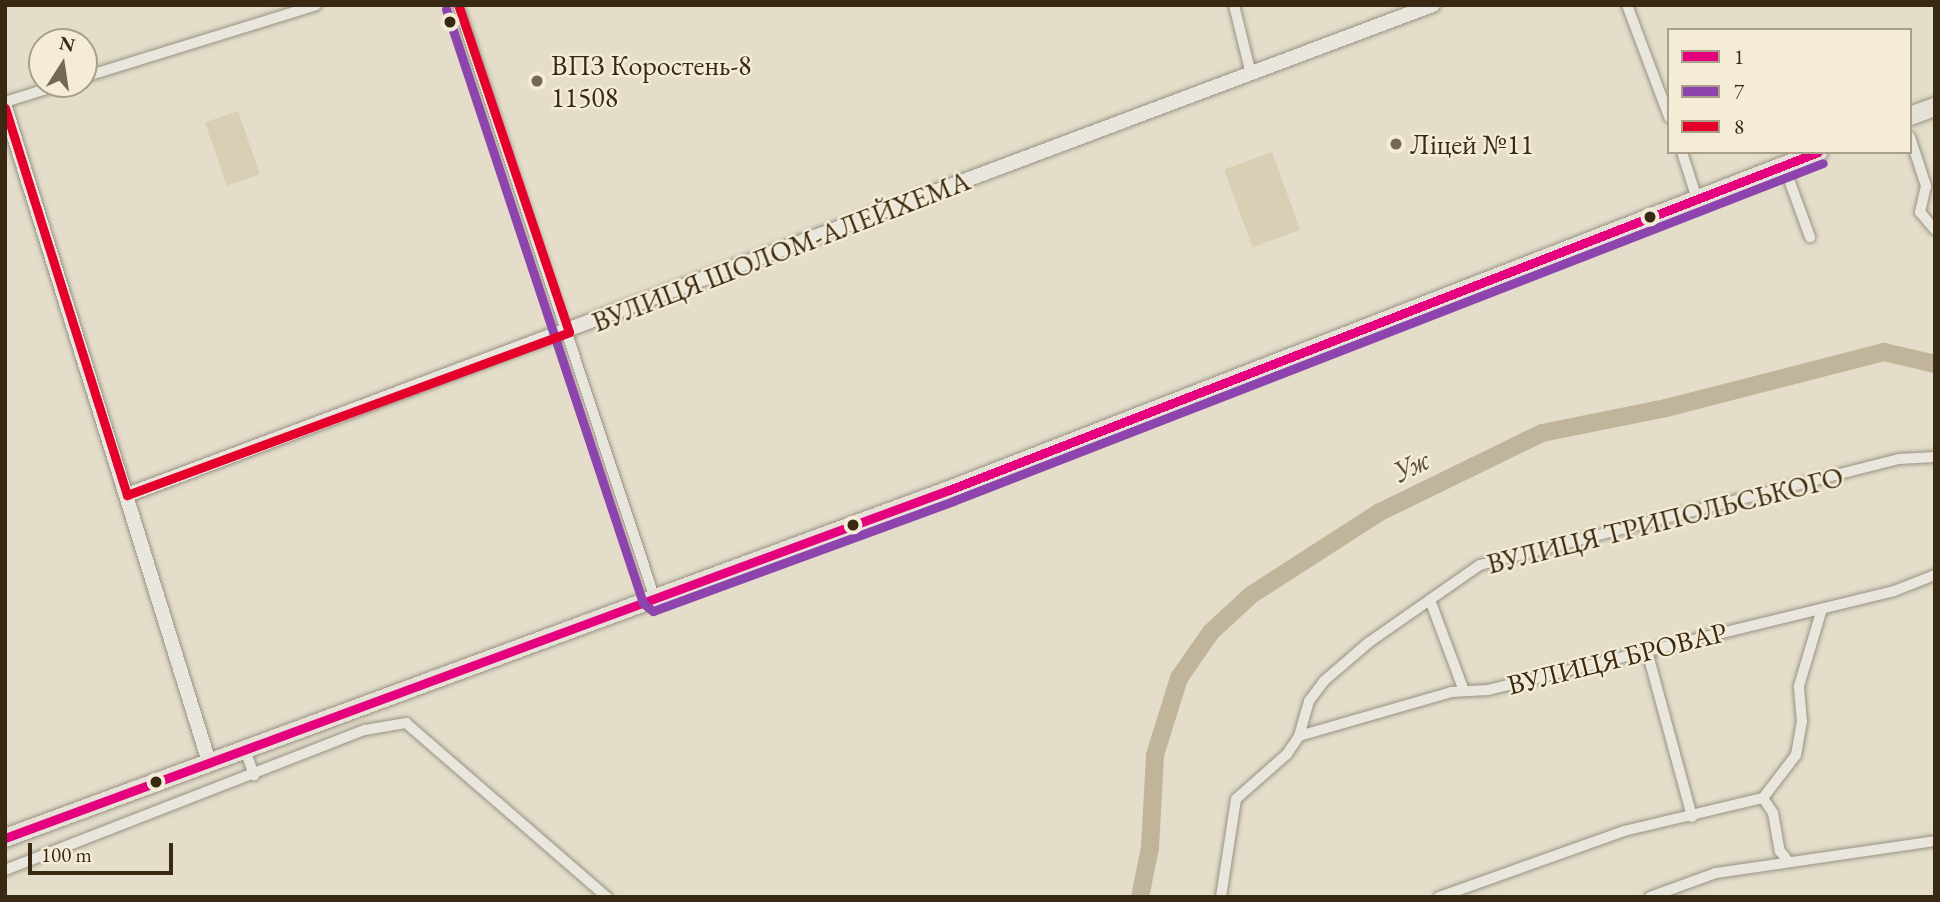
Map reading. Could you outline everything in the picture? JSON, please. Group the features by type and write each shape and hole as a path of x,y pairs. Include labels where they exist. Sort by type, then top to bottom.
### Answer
{"highway":[{"path":"1912,115 1935,107"},
{"path":"5,838 949,490 1814,154"}],"street":[{"path":"98,73 316,5"},
{"path":"458,5 569,332 655,599"},
{"path":"1234,5 1251,74"},
{"name":"ВУЛИЦЯ ШОЛОМ-АЛЕЙХЕМА","path":"127,495 569,332 1433,5"},
{"path":"1627,5 1667,112"},
{"path":"28,96 5,104 209,762"},
{"path":"1912,143 1926,186 1920,212 1935,230"},
{"path":"1683,154 1697,199"},
{"path":"1784,166 1810,237"},
{"name":"ВУЛИЦЯ ТРИПОЛЬСЬКОГО","path":"1299,736 1309,701 1324,681 1368,643 1480,565 1503,556 1650,524 1899,459 1935,457"},
{"name":"ВУЛИЦЯ БРОВАР","path":"1299,736 1464,691 1488,690 1894,591 1935,575"},
{"path":"1430,600 1464,691"},
{"path":"1439,897 1624,831 1763,798 1796,755 1801,738 1799,686 1822,609"},
{"path":"1647,651 1692,817"},
{"path":"5,870 365,730 406,723 607,897"},
{"path":"1221,897 1236,799 1287,754 1299,736"},
{"path":"245,750 254,775"},
{"path":"1763,798 1773,813 1780,851 1788,861"},
{"path":"1650,897 1716,873 1935,841"}],"shaded area":[{"path":"238,111 260,174 227,186 205,122"},
{"path":"1272,152 1300,230 1252,247 1224,169"}],"waterway":[{"name":"Уж","path":"1140,897 1150,848 1155,755 1179,678 1211,632 1251,595 1380,512 1542,433 1666,408 1884,352 1935,364"}],"transit line":[{"name":"8","path":"5,108 127,495 569,332 458,5"},
{"name":"7","path":"446,9 643,603 653,611 953,501 1823,163"},
{"name":"1","path":"5,838 949,490 1813,154"}],"place":[{"name":"ВПЗ Коростень-8 11508","path":"537,81"},
{"name":"Ліцей №11","path":"1396,144"}]}
